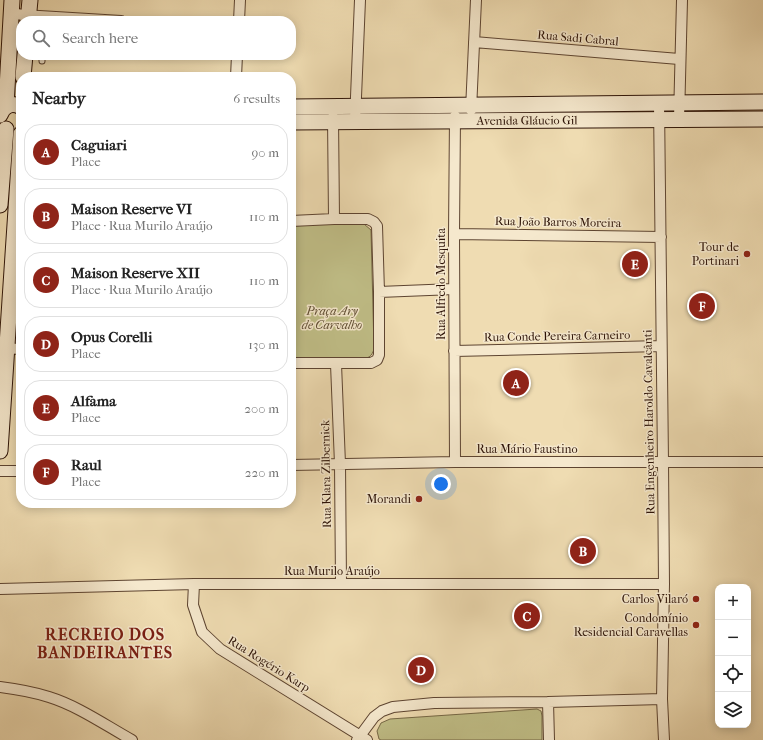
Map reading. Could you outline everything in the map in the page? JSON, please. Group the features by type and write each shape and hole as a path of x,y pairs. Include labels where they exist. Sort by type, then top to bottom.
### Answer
{"street":[{"path":"28,16 30,0"},
{"path":"239,16 240,0"},
{"path":"355,114 360,0"},
{"path":"471,122 476,0"},
{"path":"679,119 679,59 682,0"},
{"path":"11,6 25,16"},
{"path":"0,205 7,113 11,6"},
{"name":"Rua Sadi Cabral","path":"474,42 679,59"},
{"path":"23,72 25,60"},
{"path":"236,72 237,60"},
{"name":"Avenida Gláucio Gil","path":"355,114 456,105 763,102"},
{"name":"Rua Engenheiro Haroldo Cavalcânti","path":"659,103 664,584 662,699 664,740"},
{"name":"Rua Alfredo Mesquita","path":"455,462 454,234 456,105"},
{"name":"Avenida Gláucio Gil","path":"296,108 333,114 355,114 455,122 763,119"},
{"path":"7,113 11,131 16,131"},
{"path":"333,114 334,219"},
{"name":"Avenida Gláucio Gil","path":"296,121 333,114"},
{"path":"296,220 368,219 374,222 377,226 379,292 379,355 377,360 371,363 296,363"},
{"name":"Rua João Barros Moreira","path":"454,234 661,237"},
{"path":"0,451 16,265"},
{"path":"379,292 454,289"},
{"name":"Rua Conde Pereira Carneiro","path":"454,351 661,346"},
{"name":"Rua Klara Zilbernick","path":"336,364 340,464 341,583"},
{"name":"Rua Mário Faustino","path":"296,465 455,462 763,462"},
{"path":"0,471 16,471"},
{"name":"Rua Murilo Araújo","path":"0,590 194,584 664,584"},
{"name":"Rua Rogério Karp","path":"194,584 193,605 202,632 220,649 361,738"},
{"path":"0,687 50,697 79,710 132,740"},
{"path":"361,738 374,717 382,711 393,707 434,703 662,699"},
{"path":"548,702 549,740"}],"green space":[{"name":"Praça Ary de Carvalho","path":"364,224 371,230 374,349 369,357 364,359 334,360 296,359 296,225"},
{"path":"537,709 541,711 542,716 542,740 381,740 379,739 377,731 381,723 390,719"}],"place":[{"name":"Tour de Portinari","path":"747,254"},
{"name":"Alfama","path":"635,264"},
{"name":"Raul","path":"702,306"},
{"name":"Caguiari","path":"516,383"},
{"name":"Morandi","path":"419,499"},
{"name":"Maison Reserve VI","path":"583,551"},
{"name":"Carlos Vilaró","path":"696,599"},
{"name":"Maison Reserve XII","path":"527,616"},
{"name":"Condomínio Residencial Caravellas","path":"696,625"},
{"name":"Opus Corelli","path":"421,670"}],"district":[{"name":"RECREIO DOS BANDEIRANTES","path":"105,643"}]}
